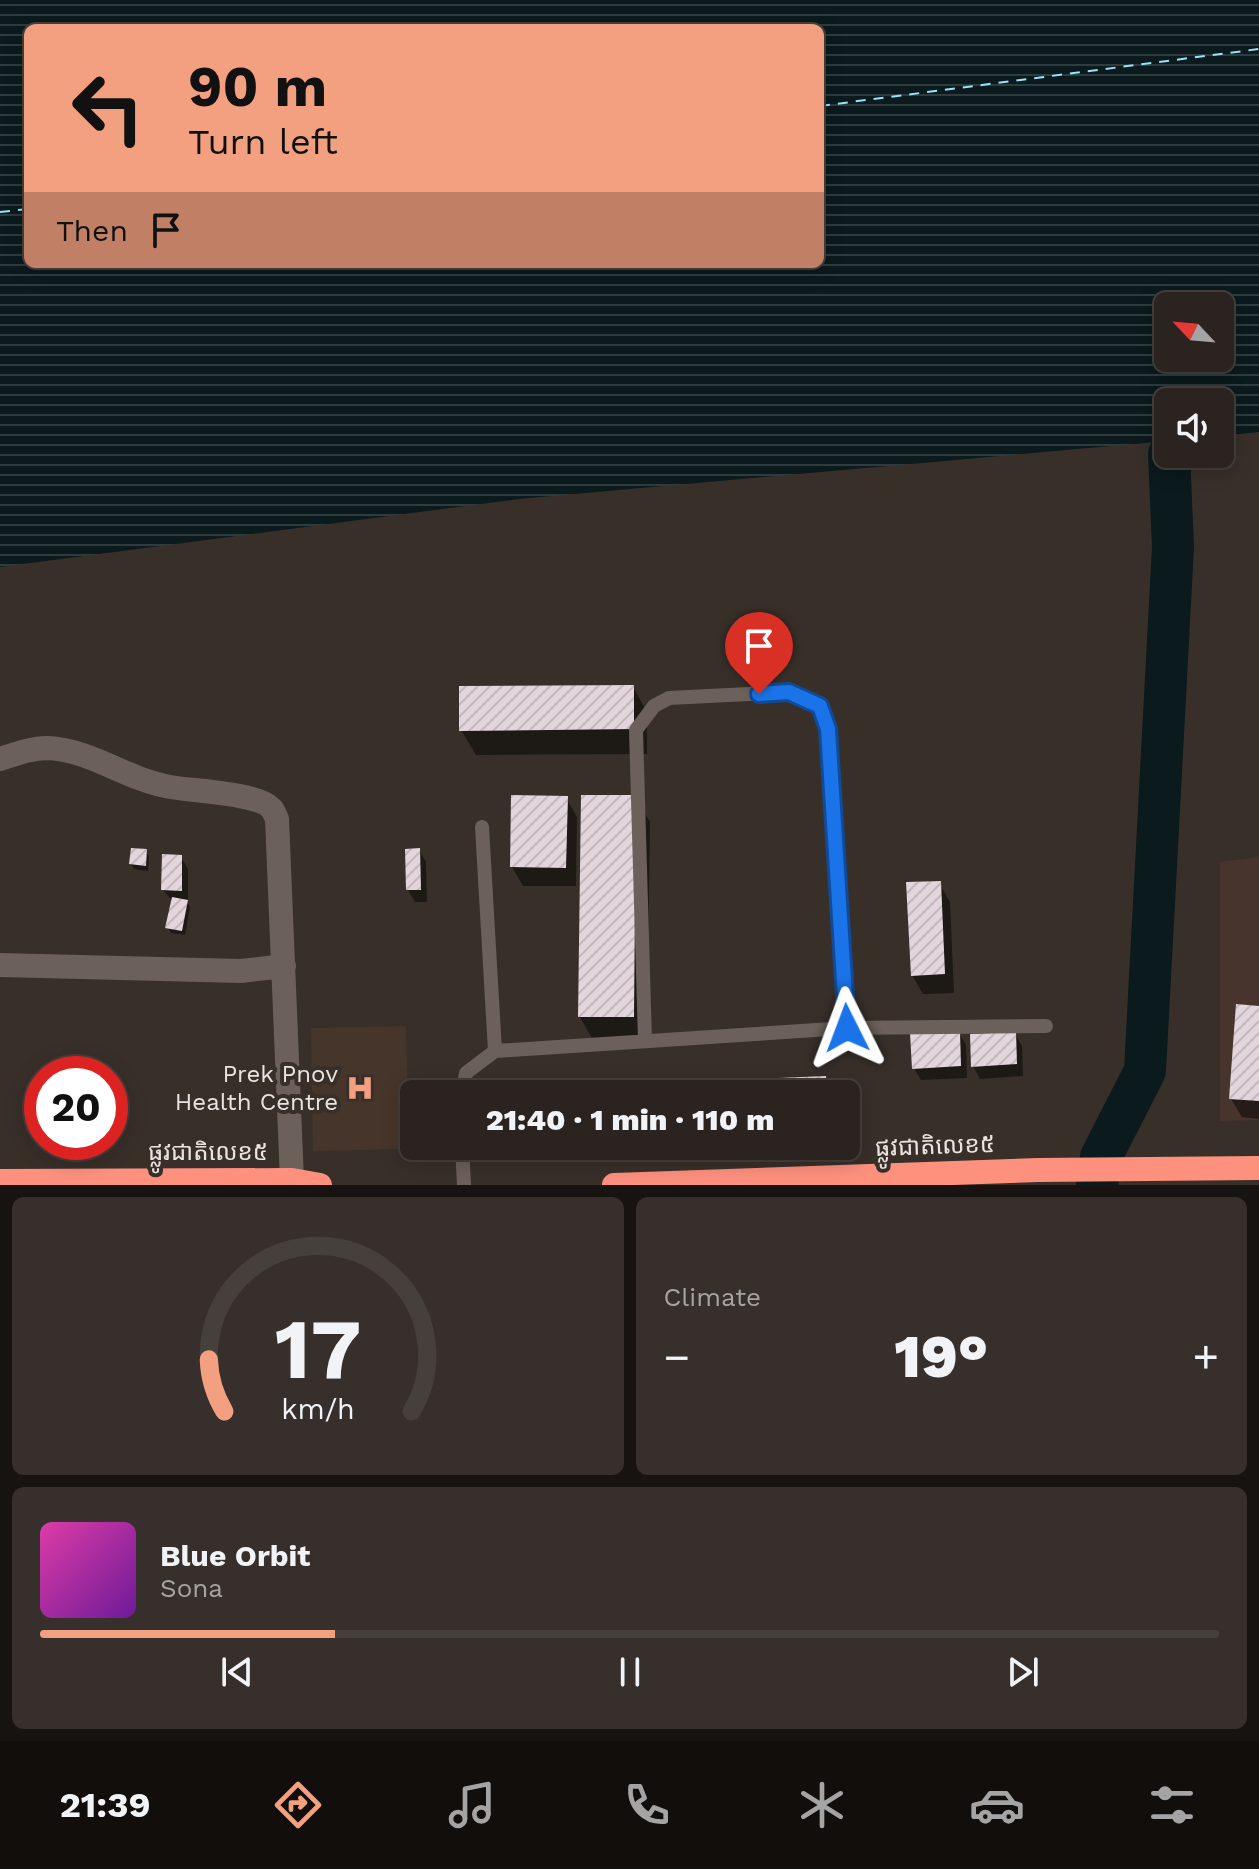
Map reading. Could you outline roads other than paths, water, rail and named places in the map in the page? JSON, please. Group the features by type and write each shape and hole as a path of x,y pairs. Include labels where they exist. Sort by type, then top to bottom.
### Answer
{"highway":[{"name":"ផ្លូវជាតិលេខ៥","path":"614,1185 1038,1170 1259,1168"},
{"name":"ផ្លូវជាតិលេខ៥","path":"0,1181 292,1180 320,1185"}],"street":[{"path":"0,759 24,751 48,748 81,755 148,782 236,796 261,802 271,808 277,819 292,1180"},
{"path":"0,965 241,971 284,966"}],"lane":[{"path":"645,1041 636,730 654,706 669,698 789,692 820,706 828,729 847,1028"},
{"path":"482,827 495,1051"},
{"path":"465,1080 466,1073 495,1051 847,1028 1046,1026"},
{"path":"463,1160 464,1185"}],"waterway":[{"path":"1097,1185 1101,1157 1145,1071 1173,547 1170,468"}],"place":[{"name":"Prek Pnov Health Centre","path":"360,1088"}]}
